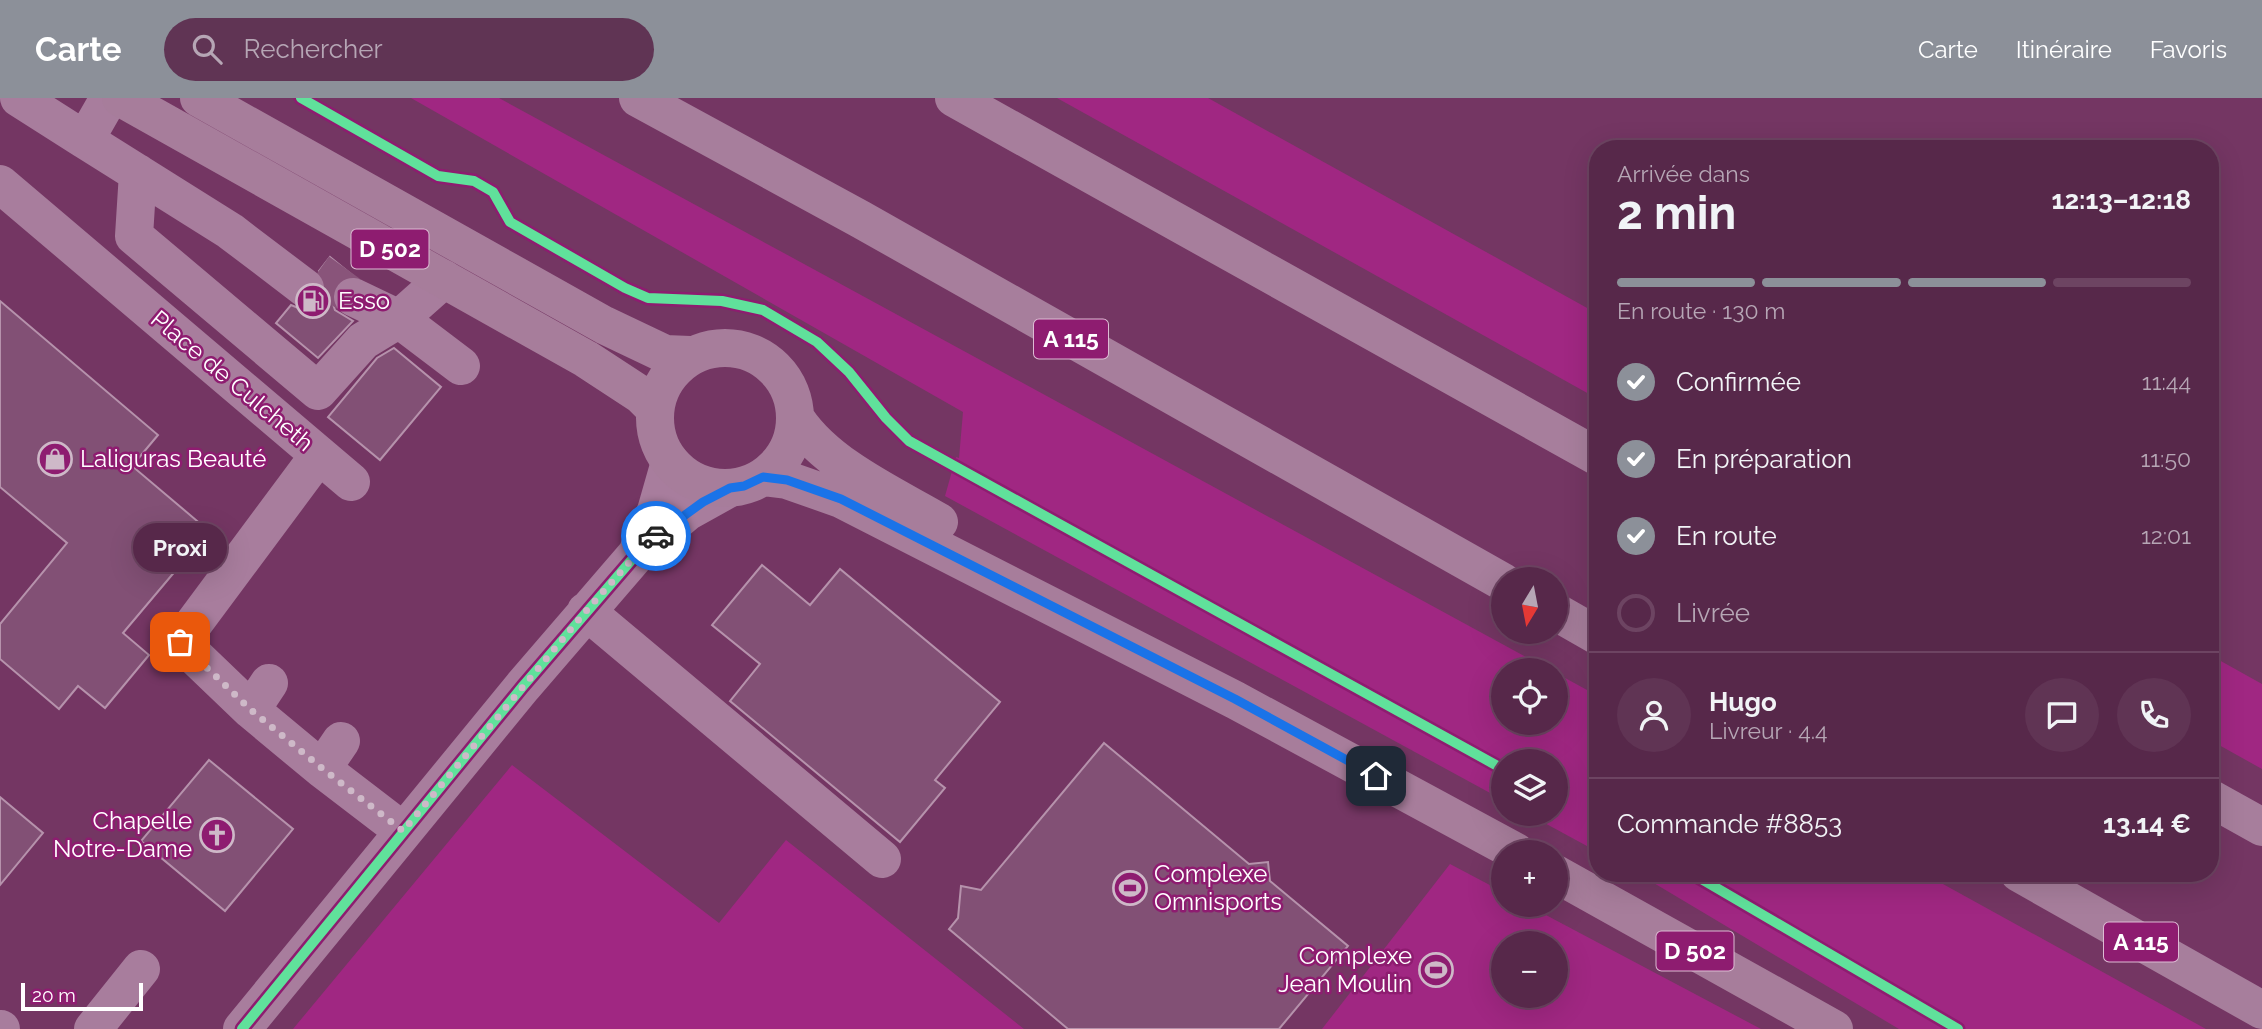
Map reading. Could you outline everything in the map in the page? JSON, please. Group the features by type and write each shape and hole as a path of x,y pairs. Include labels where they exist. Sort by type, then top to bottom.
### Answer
{"highway":[{"name":"A 115","path":"638,98 860,219 1491,575"},
{"path":"954,98 1589,452"},
{"path":"1568,619 1589,631"},
{"path":"2219,803 2262,827"},
{"name":"A 115","path":"2035,882 2262,1010"}],"main road":[{"name":"D 502","path":"121,98 586,359 641,396 654,408"},
{"name":"D 502","path":"199,98 604,325 665,354 690,355"},
{"path":"1235,699 860,475 816,444 797,420 789,387 776,368 757,354 735,347 712,348 690,355 672,370 661,387 654,408 660,445 670,462 684,475 702,485 797,483 841,499 1235,699 1494,840"},
{"path":"747,482 778,465 788,449 797,420"},
{"name":"D 502","path":"1568,881 1834,1029"}],"street":[{"path":"19,98 312,280"},
{"path":"85,141 109,98"},
{"path":"138,173 134,236 318,391 363,341 389,325 444,279"},
{"name":"Place de Culcheth","path":"0,184 319,455 180,642 260,697 332,755 403,831"},
{"path":"346,306 389,325 461,366"},
{"path":"319,455 351,482"},
{"path":"635,556 656,511 670,462"},
{"path":"242,1029 403,831 635,556 681,517 747,482"},
{"path":"586,611 882,859"},
{"path":"93,1029 141,969"}],"shaded area":[{"path":"411,98 499,98 1491,638 1491,644 1502,644 1528,658 1491,658 1491,735 1568,735 1568,680 1589,691 1589,847 1550,826 1568,826 1568,749 1491,749 1491,793 945,496 956,457 959,458 963,412"},
{"path":"1057,98 1208,98 1589,309 1589,394"},
{"path":"2219,660 2262,684 2262,769 2219,745"},
{"path":"512,765 719,923 786,840 1024,1029 293,1029"},
{"name":"Complexe Jean Moulin","path":"1450,864 1491,886 1491,917 1550,917 1761,1029 1322,1029"},
{"path":"1652,882 1939,882 2206,1029 1899,1029"}],"building":[{"path":"330,257 352,275 340,279 331,298 335,310 353,321 318,358 276,323 291,305 303,310 314,308 322,302 327,290 319,271"},
{"path":"0,301 158,435 132,466 209,531 123,633 149,655 105,708 78,686 59,709 0,659 0,624 67,543 0,487"},
{"path":"394,348 441,387 380,460 328,417 377,358"},
{"path":"762,565 810,605 840,569 1000,702 935,780 945,788 900,842 730,701 760,664 712,625"},
{"name":"Complexe Omnisports","path":"1104,743 1249,864 1268,862 1270,881 1348,946 1279,1029 1068,1029 949,929 958,918 961,886 981,890"},
{"name":"Chapelle Notre-Dame","path":"209,760 293,829 225,911 141,841"},
{"path":"0,797 43,833 0,885"}],"tunnel":[{"path":"318,272 353,297"}],"cycle path":[{"path":"301,98 438,176 474,181 493,192 510,222 625,288 648,298 722,301 763,310 817,342 849,372 886,418 909,441 1491,762"},
{"path":"242,1029 523,686 635,556"},
{"path":"1706,882 1958,1029"}],"way so far":[{"path":"180,642 251,710 403,831 586,611 656,536"}],"place":[{"name":"Esso","path":"313,301"},
{"name":"Laliguras Beauté","path":"55,459"},
{"name":"Proxi","path":"180,642"},
{"name":"Chapelle Notre-Dame","path":"217,835"},
{"name":"Complexe Omnisports","path":"1130,888"},
{"name":"Complexe Jean Moulin","path":"1436,970"}],"route":[{"path":"656,536 703,502 730,488 744,486 763,477 808,486 841,499 1235,699 1376,776"}]}
